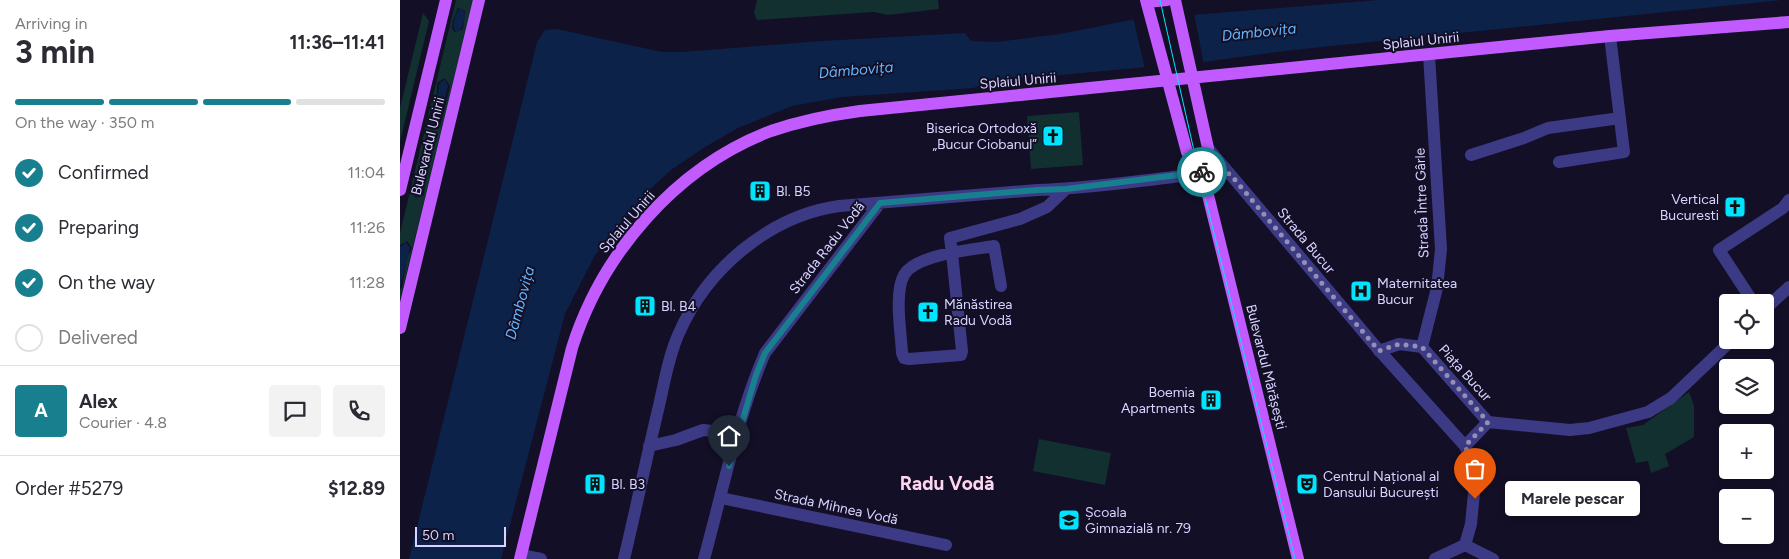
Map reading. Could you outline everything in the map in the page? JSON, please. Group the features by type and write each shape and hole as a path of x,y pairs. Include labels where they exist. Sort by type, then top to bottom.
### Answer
{"main road":[{"name":"Bulevardul Unirii","path":"400,190 446,0"},
{"name":"Bulevardul Unirii","path":"400,328 479,0"},
{"path":"1146,1 1167,0"},
{"name":"Bulevardul Mărășești","path":"1175,0 1208,148 1203,176"},
{"name":"Bulevardul Mărășești","path":"1146,1 1186,152 1203,176 1298,559"},
{"name":"Splaiul Unirii","path":"520,557 565,374 588,303 624,245 656,209 690,177 731,150 752,139 780,128 825,117 898,107 1167,82 1192,73 1429,55 1610,36 1789,22"}],"street":[{"path":"1559,162 1624,152 1610,36"},
{"name":"Strada Între Gârle","path":"1422,347 1437,288 1440,249 1429,55"},
{"path":"1471,155 1548,128 1620,118"},
{"name":"Strada Bucur","path":"1208,148 1379,351"},
{"path":"1203,176 1230,174"},
{"name":"Strada Radu Vodă","path":"704,559 738,434 756,375 765,353 880,203 1066,189 1203,176"},
{"path":"1002,286 994,246 952,253 917,264 904,275 899,296 902,353 904,358 961,355 962,351 952,253 950,238 1020,219 1047,207 1066,189"},
{"path":"1748,294 1719,250 1783,208 1789,200"},
{"path":"624,559 649,446 677,338 692,308 717,274 761,236 798,216 829,207 880,203"},
{"path":"1774,301 1789,287"},
{"name":"Piața Bucur","path":"1379,351 1399,344 1422,347 1488,422 1465,446"},
{"path":"1488,422 1570,430 1589,428 1648,412 1671,398 1723,349"},
{"path":"1379,351 1465,446 1475,469 1472,524 1465,545 1435,559"},
{"path":"649,446 676,440 703,430 738,434"},
{"name":"Strada Mihnea Vodă","path":"721,498 946,545"},
{"path":"1465,545 1493,559"},
{"path":"520,557 540,559"}],"green space":[{"path":"456,0 473,0 400,300 400,289 402,288 407,257 412,248 407,241 400,245 400,233","holes":["458,8 465,11 463,29 455,32 452,29 453,20","445,78 450,86 440,126 433,130 427,123 437,93 437,83","419,174 425,176 424,195 416,198 413,192 414,182"]},
{"path":"757,0 938,0 939,9 888,15 874,12 757,20 754,13"},
{"path":"423,13 429,21 400,142 400,108"},
{"path":"1079,112 1083,165 1031,169 1027,116"},
{"path":"1689,392 1694,406 1694,437 1665,454 1669,466 1651,473 1648,461 1636,463 1626,428 1643,425"},
{"path":"1039,439 1111,453 1105,485 1033,471"}],"water":[{"name":"Dâmbovița","path":"1378,0 1782,0 1293,50 1203,62 1004,80 973,88 842,97 792,106 738,128 671,170 646,193 595,255 565,314 501,559 409,559 537,42 545,30 557,29 662,52 965,33 971,41 997,42 1060,34 1131,20"},
{"path":"459,9 463,10 465,15 462,28 457,32 454,30 454,22"},
{"path":"445,79 448,86 439,124 433,129 429,122 438,94 439,84"},
{"path":"419,175 424,176 426,180 423,194 418,197 414,196 414,190 415,182"},
{"path":"406,242 410,248 400,287 400,247"}],"pier":[{"path":"1194,13 1204,65 1145,69 1133,17"}],"tram line":[{"path":"1160,0 1199,173 1295,559"}],"way so far":[{"path":"1202,172 1220,171 1230,174 1379,351 1388,346 1399,344 1422,347 1488,422 1465,446 1471,456 1475,469 1475,499"}],"place":[{"name":"Biserica Ortodoxă „Bucur Ciobanul”","path":"1053,136"},
{"name":"Bl. B5","path":"760,191"},
{"name":"Vertical Bucuresti","path":"1735,207"},
{"name":"Maternitatea Bucur","path":"1361,291"},
{"name":"Bl. B4","path":"645,306"},
{"name":"Mănăstirea Radu Vodă","path":"928,312"},
{"name":"Boemia Apartments","path":"1211,400"},
{"name":"Bl. B3","path":"595,484"},
{"name":"Centrul Național al Dansului București","path":"1307,484"},
{"name":"Marele pescar","path":"1475,499"},
{"name":"Școala Gimnazială nr. 79","path":"1069,520"}],"district":[{"name":"Radu Vodă","path":"947,483"}],"route":[{"path":"729,466 756,375 765,353 880,203 1066,189 1168,178 1202,172"}]}
